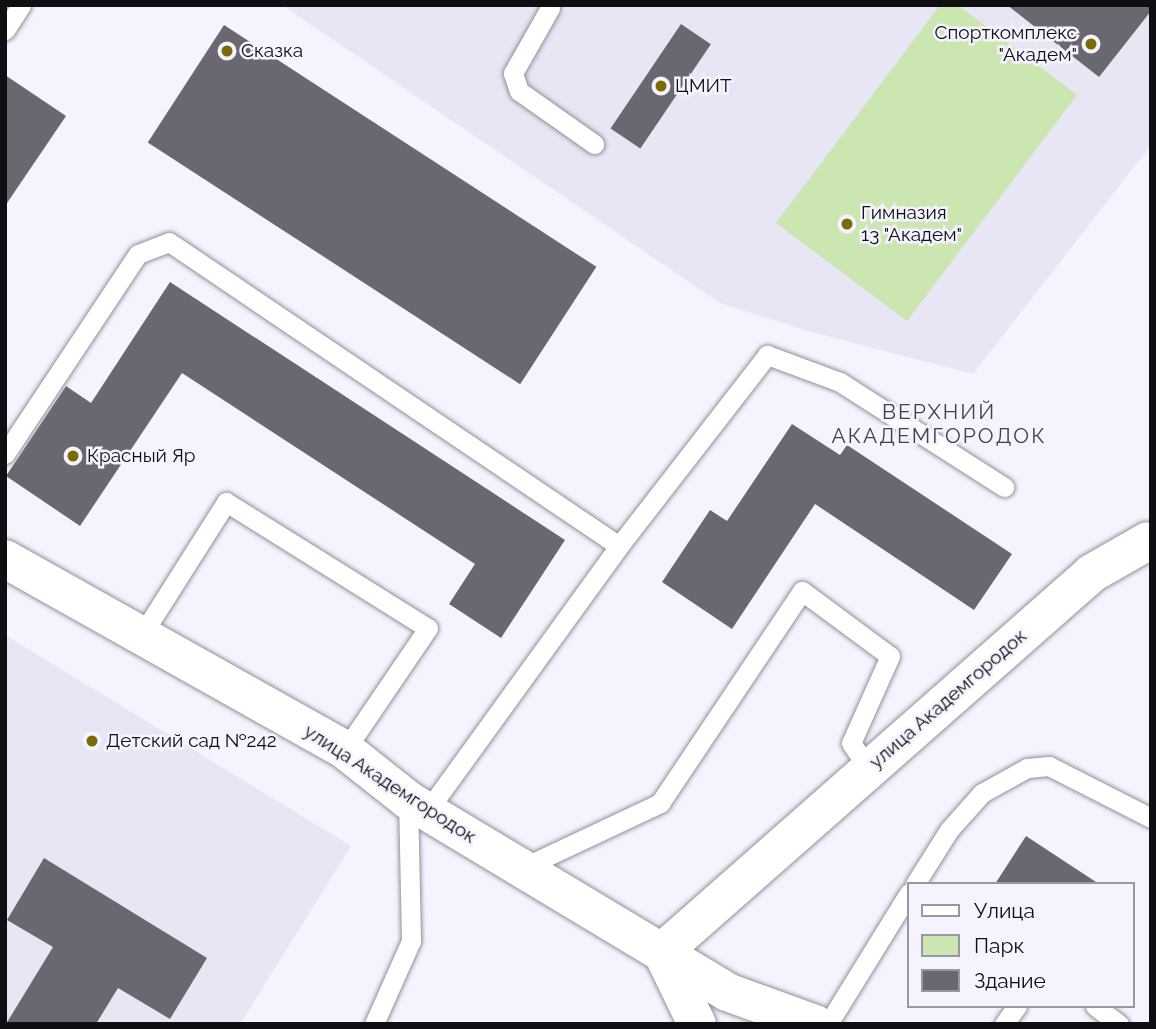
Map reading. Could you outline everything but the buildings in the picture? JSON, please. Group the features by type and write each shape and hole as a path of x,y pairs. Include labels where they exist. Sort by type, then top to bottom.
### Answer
{"street":[{"name":"улица Академгородок","path":"662,952 1092,573 1149,541"},
{"name":"улица Академгородок","path":"5,559 143,633 345,750 417,806 727,992 815,1024"},
{"path":"662,952 697,1024"}],"lane":[{"path":"5,30 21,5"},
{"path":"549,6 513,73 519,91 594,144"},
{"path":"5,454 138,254 169,242 619,546"},
{"path":"374,1024 411,941 417,806 767,355 840,382 1004,487"},
{"path":"143,633 226,502 428,628 345,750"},
{"path":"522,868 660,803 802,591 891,656 851,743 869,769"},
{"path":"916,882 948,830 982,793 1027,768 1049,766 1151,818"},
{"path":"828,1024 908,895"},
{"path":"1004,1024 1016,1008"},
{"path":"1098,1008 1119,1024"}],"shaded area":[{"name":"Гимназия 13 \"Академ\"","path":"282,5 1151,5 1151,145 973,374 808,331 720,303"},
{"name":"Детский сад №242","path":"5,635 351,846 240,1024 5,1024"}],"green space":[{"path":"940,5 958,5 1077,95 907,321 776,223"}],"place":[{"name":"Спорткомплекс \"Академ\"","path":"1091,44"},
{"name":"Сказка","path":"227,51"},
{"name":"ЦМИТ","path":"661,86"},
{"name":"Гимназия 13 \"Академ\"","path":"847,224"},
{"name":"Красный Яр","path":"73,456"},
{"name":"Детский сад №242","path":"92,741"}],"district":[{"name":"ВЕРХНИЙ АКАДЕМГОРОДОК","path":"939,424"}]}
